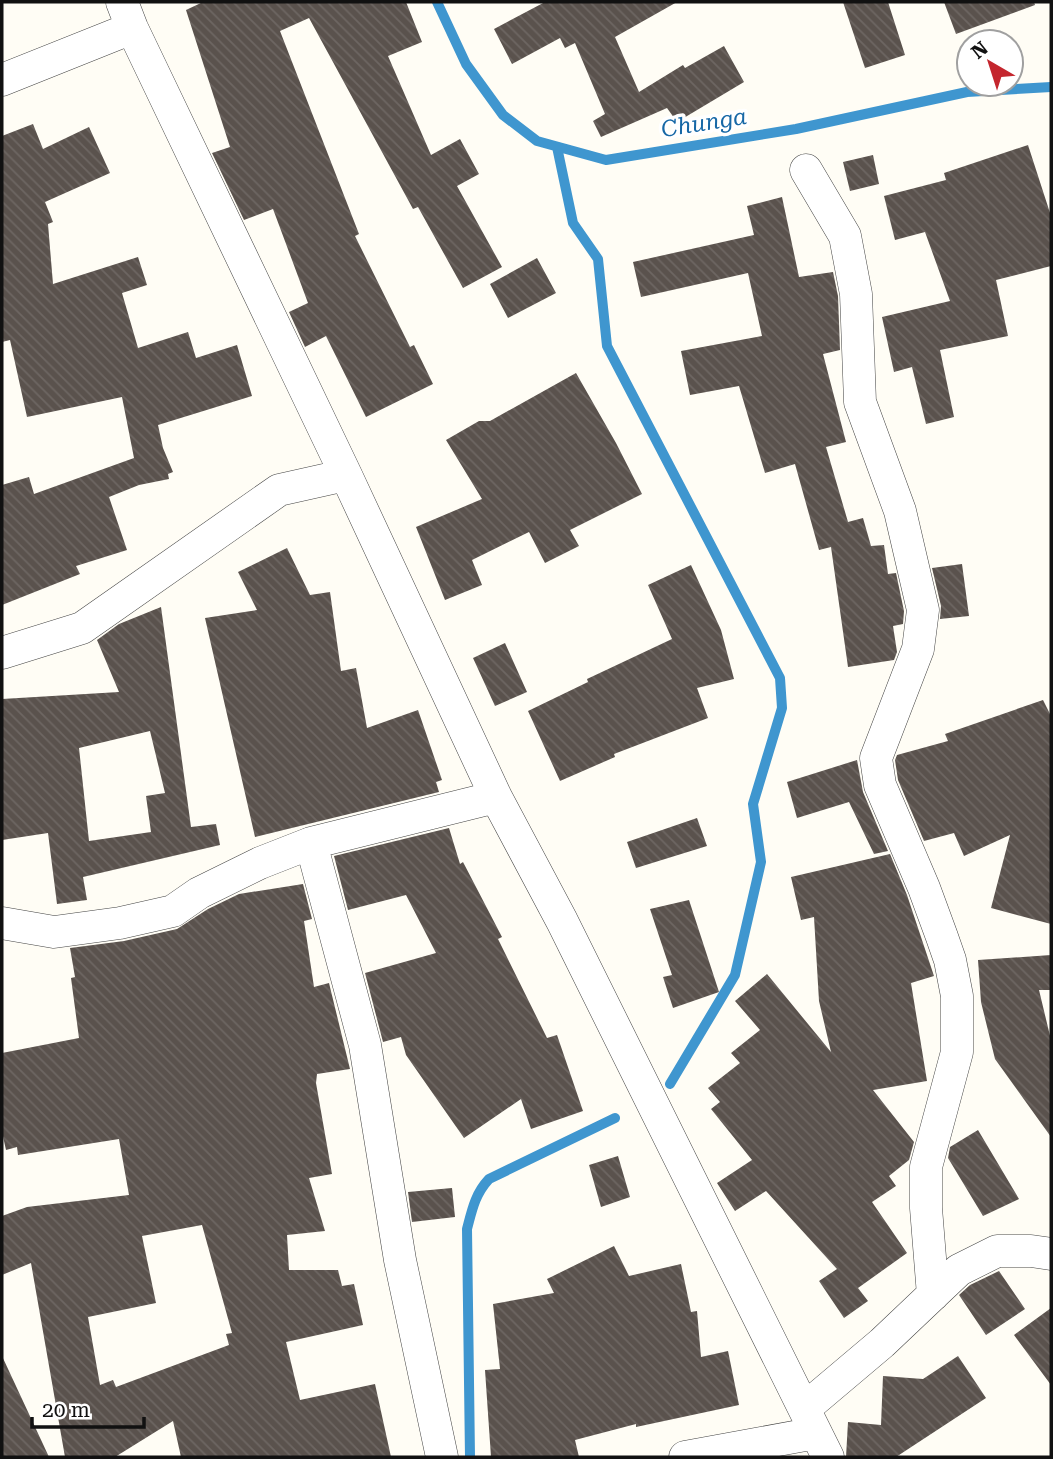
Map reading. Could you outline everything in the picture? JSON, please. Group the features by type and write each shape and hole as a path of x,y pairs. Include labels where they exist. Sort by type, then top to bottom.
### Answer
{"street":[{"path":"2,80 127,15 496,797 562,921 816,1433"},
{"path":"806,170 845,236 856,294 860,402 900,510 923,610 918,649 876,758 880,785 924,888 950,960 957,996 957,1052 926,1167 926,1208 933,1294"},
{"path":"2,653 82,628 279,490 346,475"},
{"path":"2,923 54,932 120,923 173,911 199,893 260,863 311,843 496,797"},
{"path":"311,843 365,1045 400,1260 442,1457"},
{"path":"685,1457 816,1433 882,1343 959,1270 997,1251 1051,1254"}],"building":[{"path":"203,2 406,2 422,42 388,56 431,155 460,139 479,174 457,186 502,267 463,288 418,207 413,209 309,18 280,31 359,234 355,236 410,347 414,345 433,384 366,417 326,336 305,347 289,312 308,303 273,209 244,220 212,153 230,147 186,10"},
{"path":"545,2 677,2 615,37 639,92 683,65 685,68 724,46 744,82 677,122 667,108 601,137 593,121 605,114 575,43 565,48 560,38 512,64 494,29"},
{"path":"843,2 888,2 905,55 865,68"},
{"path":"944,2 1034,2 1035,5 972,28 955,28 955,31"},
{"path":"33,124 43,149 89,127 110,173 45,202 53,222 48,224 53,284 138,257 147,285 122,293 138,348 188,332 196,358 237,345 252,396 158,425 163,448 173,472 168,474 169,479 139,485 109,497 127,550 76,566 80,574 2,605 2,485 29,477 34,494 134,458 122,397 27,417 10,340 2,342 2,136"},
{"path":"1028,145 1051,216 1051,266 996,280 1008,336 940,350 954,417 926,424 912,367 894,372 882,317 950,301 925,232 895,240 884,196 946,180 944,173"},
{"path":"873,155 879,184 850,191 843,162"},
{"path":"782,197 799,277 833,272 838,296 840,350 823,354 846,442 826,447 848,522 863,518 871,546 884,545 888,574 896,573 904,611 903,624 893,626 897,652 894,660 848,667 831,547 819,550 795,464 765,473 739,386 690,395 681,351 762,336 748,273 641,297 633,262 754,235 747,206"},
{"path":"537,258 556,293 508,318 490,284"},
{"path":"576,373 642,494 570,530 579,546 545,563 529,532 472,560 482,585 445,600 416,527 482,499 446,440 479,421 490,421"},
{"path":"287,548 310,595 330,592 341,671 356,668 367,728 418,710 442,780 436,782 439,792 255,837 205,618 257,610 238,572"},
{"path":"962,564 969,616 940,619 941,606 932,568"},
{"path":"691,565 721,630 734,679 697,688 708,718 614,754 615,757 560,781 528,711 588,682 587,679 672,639 648,585"},
{"path":"161,607 191,827 216,824 220,845 83,877 87,900 57,904 48,833 2,840 2,699 119,692 97,640 119,624","holes":["150,731 165,793 146,796 151,832 89,841 79,748"]},
{"path":"505,643 527,692 495,706 473,658"},
{"path":"1043,700 1051,716 1051,924 991,908 1010,835 964,856 954,833 924,841 898,780 895,760 897,755 948,741 945,734"},
{"path":"857,760 863,792 888,851 874,854 849,802 797,818 787,782"},
{"path":"697,818 707,846 636,868 627,842"},
{"path":"449,828 460,864 463,862 502,937 498,939 547,1038 557,1035 583,1111 531,1129 521,1099 464,1138 406,1055 401,1037 383,1042 365,973 436,953 406,895 348,910 334,856"},
{"path":"890,854 934,976 911,983 927,1081 873,1090 914,1142 909,1160 889,1176 896,1186 872,1202 907,1253 858,1288 868,1301 844,1318 819,1281 837,1269 766,1191 735,1211 717,1183 752,1160 711,1109 720,1102 708,1088 740,1063 731,1053 760,1030 735,1001 767,974 831,1052 819,1001 814,917 801,920 791,877"},
{"path":"303,884 312,919 304,921 314,987 329,983 350,1069 317,1074 316,1083 332,1174 309,1178 325,1231 287,1235 289,1270 338,1270 342,1286 354,1284 363,1325 286,1342 300,1400 375,1384 391,1457 181,1457 173,1421 115,1457 65,1457 31,1263 2,1275 2,1216 27,1207 129,1195 119,1139 18,1155 17,1147 6,1150 2,1132 2,1053 79,1038 70,948 124,941 177,929 208,909 239,894","holes":["202,1225 232,1333 226,1334 229,1345 116,1387 113,1380 100,1385 88,1317 156,1303 142,1236"]},
{"path":"689,900 719,992 673,1008 663,977 672,975 650,909"},
{"path":"1051,955 1051,990 1039,990 1051,1040 1051,1137 995,1059 981,1002 978,960"},
{"path":"978,1130 1019,1199 983,1216 948,1158 950,1147"},
{"path":"618,1156 630,1197 601,1207 589,1165"},
{"path":"452,1188 455,1217 412,1222 408,1192"},
{"path":"614,1246 629,1276 681,1264 691,1312 697,1311 701,1357 728,1351 739,1405 636,1427 636,1424 575,1440 579,1457 491,1457 485,1370 500,1369 493,1304 554,1293 547,1279"},
{"path":"999,1271 1025,1309 986,1335 959,1295 970,1285"},
{"path":"1051,1308 1051,1385 1014,1335"},
{"path":"2,1356 49,1457 2,1457"},
{"path":"958,1356 986,1398 896,1457 846,1457 848,1422 881,1425 883,1376 923,1379"}],"waterway":[{"name":"Chunga","path":"437,2 466,64 503,115 537,141 606,160 796,129 967,92 1051,87"},
{"path":"557,147 573,223 598,259 607,346 780,678 782,708 753,804 761,862 735,975 670,1084"},
{"path":"470,1457 467,1229 477,1196 489,1179 615,1118"}]}
